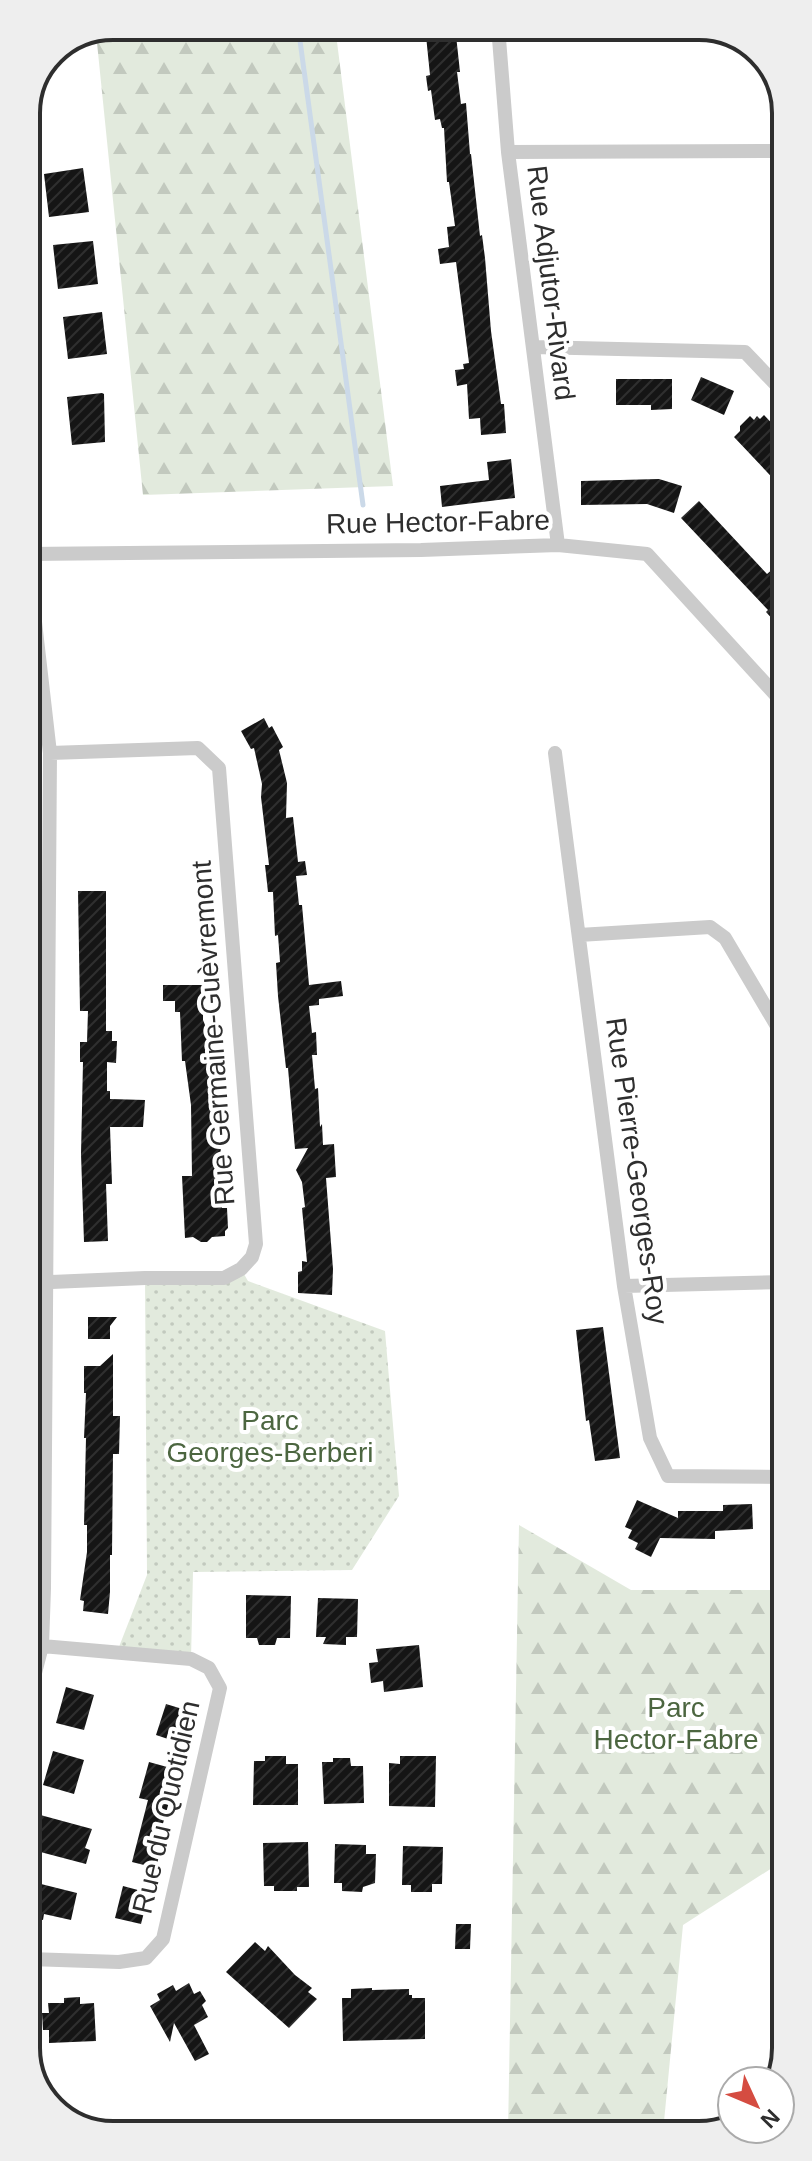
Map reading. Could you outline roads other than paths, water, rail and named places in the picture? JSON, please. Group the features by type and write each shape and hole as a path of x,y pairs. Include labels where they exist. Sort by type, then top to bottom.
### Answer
{"street":[{"name":"Rue Adjutor-Rivard","path":"499,40 508,152 558,545"},
{"path":"508,152 772,151"},
{"path":"533,347 745,352 772,380"},
{"name":"Rue Hector-Fabre","path":"40,553 421,550 558,545 647,554 772,691"},
{"path":"40,666 50,753 40,1654"},
{"name":"Rue Germaine-Guèvremont","path":"40,1282 224,1278 241,1269 252,1257 256,1244 219,768 198,748 50,753"},
{"name":"Rue Pierre-Georges-Roy","path":"555,753 624,1286 650,1438 668,1476 772,1477"},
{"path":"579,935 710,927 725,938 772,1018"},
{"path":"624,1286 772,1282"},
{"name":"Rue du Quotidien","path":"40,1959 119,1962 146,1958 163,1939 220,1688 209,1668 191,1659 42,1646"}],"waterway":[{"path":"300,40 363,505"}],"park label":[{"name":"Parc Georges-Berberi","path":"270,1436"},
{"name":"Parc Hector-Fabre","path":"676,1723"}]}
